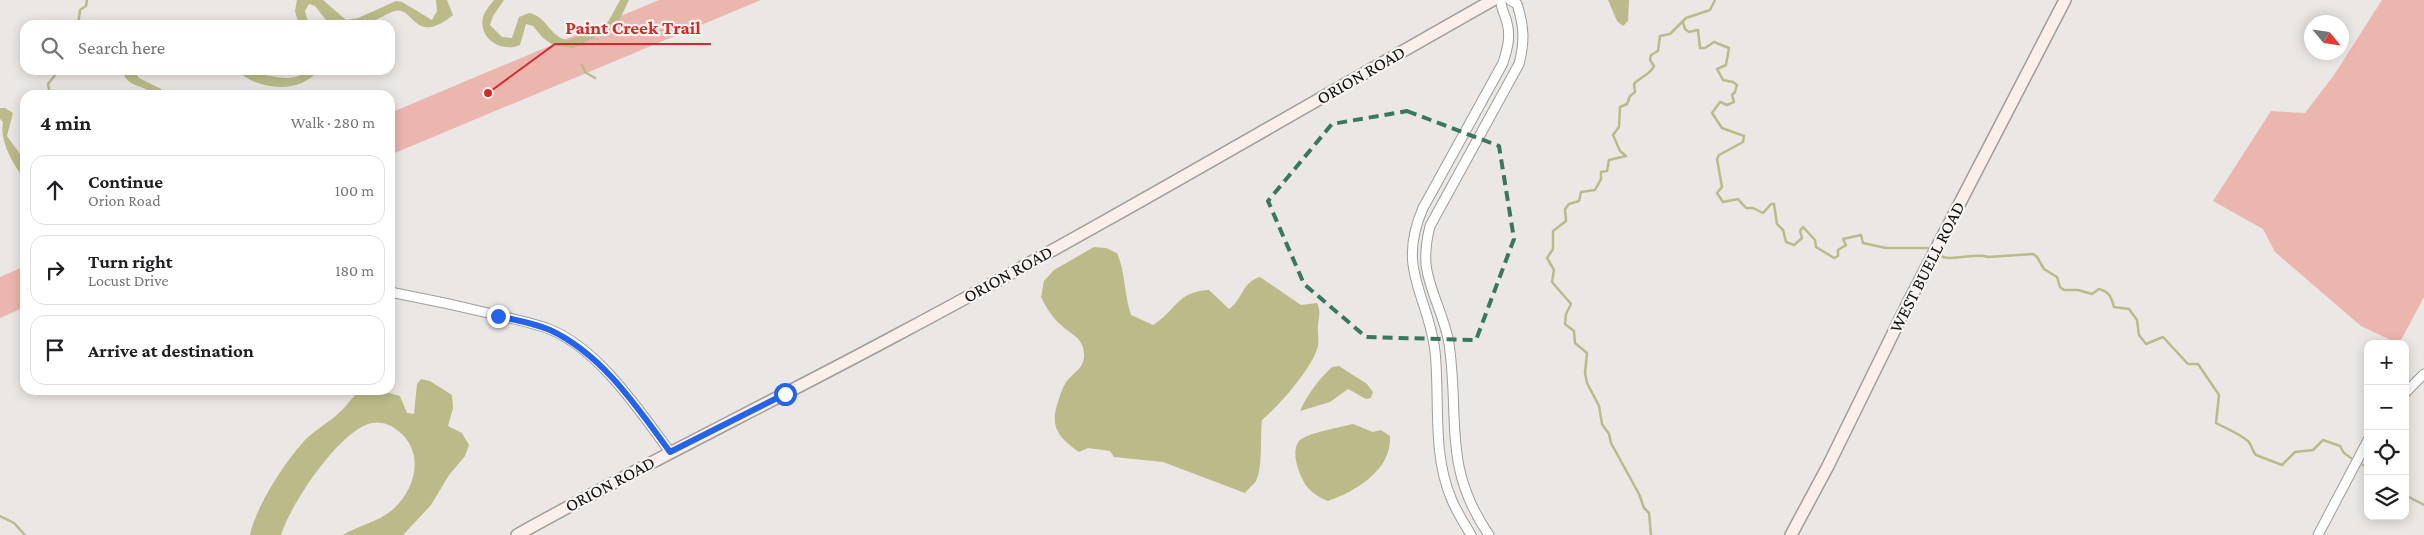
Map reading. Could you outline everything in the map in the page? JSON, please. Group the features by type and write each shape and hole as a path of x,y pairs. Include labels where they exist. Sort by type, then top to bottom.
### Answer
{"main road":[{"name":"ORION ROAD","path":"516,535 530,532 670,452 928,318 1493,0"},
{"name":"WEST BUELL ROAD","path":"1791,535 1828,466 1906,307 2065,0"}],"street":[{"path":"1471,535 1453,502 1445,477 1440,451 1437,380 1431,329 1414,281 1412,256 1415,227 1421,212 1503,63 1508,36 1508,24 1501,11 1501,0"},
{"path":"1490,535 1466,494 1459,472 1455,446 1452,378 1445,323 1426,266 1427,240 1433,219 1519,64 1525,41 1517,4 1510,0"},
{"path":"1508,36 1524,34"},
{"path":"1491,84 1504,92"},
{"path":"1421,212 1433,219"},
{"path":"395,293 549,329 570,341 598,364 633,400 670,452"},
{"path":"2409,389 2424,374"},
{"path":"1437,380 1452,378"},
{"path":"2318,535 2364,448"},
{"path":"1453,502 1466,494"}],"highlighted area":[{"path":"1407,111 1499,146 1514,239 1476,340 1366,337 1304,284 1268,201 1332,124"}],"shaded area":[{"path":"297,0 323,0 346,20 326,20 315,6 309,4 305,11 308,20 298,20 295,11"},
{"path":"436,0 447,0 453,15 440,24 430,27 416,23 401,11 391,12 376,20 346,20 358,18 396,1 402,2 432,20 437,11"},
{"path":"494,0 504,0 493,16 490,25 502,37 512,38 519,17 529,13 540,18 557,35 568,40 607,24 620,0 629,0 616,27 573,48 553,45 543,38 533,26 526,24 520,45 506,47 493,42 484,32 482,25 483,17"},
{"path":"659,0 761,0 395,153 395,111"},
{"path":"1608,0 1629,0 1628,21 1623,26 1617,21"},
{"path":"2382,0 2424,0 2424,297 2401,340 2391,340 2361,326 2275,252 2263,229 2213,201 2271,111 2305,113 2344,60 2349,60 2349,52"},
{"path":"137,75 161,90 147,90 128,81 125,76"},
{"path":"243,75 292,78 300,75 313,75 301,83 278,87 255,82"},
{"path":"0,108 5,108 13,113 7,136 20,154 20,173 4,142 3,122 0,119"},
{"path":"1094,247 1106,248 1117,253 1122,267 1131,315 1153,325 1161,320 1183,298 1198,291 1209,290 1229,309 1234,305 1246,287 1254,279 1260,277 1301,305 1317,303 1319,309 1318,343 1314,357 1294,387 1262,420 1258,475 1256,481 1245,493 1163,462 1114,457 1110,451 1088,448 1079,452 1061,437 1055,425 1055,411 1063,388 1083,362 1084,353 1079,339 1058,322 1041,297 1044,281 1054,270"},
{"path":"20,268 20,309 0,318 0,277"},
{"path":"1339,366 1367,384 1373,392 1371,398 1366,399 1348,389 1330,402 1300,411 1322,377 1332,367"},
{"path":"421,379 430,381 452,395 453,408 448,426 462,433 469,445 465,456 449,475 431,505 403,535 343,535 391,511 400,503 412,482 414,460 412,449 406,439 392,427 382,423 372,423 359,428 346,439 318,470 305,488 281,535 250,535 258,511 272,485 297,449 309,436 337,415 356,395 400,396 407,413 414,414 417,384"},
{"path":"1353,424 1373,432 1381,430 1390,436 1389,448 1385,459 1379,469 1360,485 1339,497 1328,501 1322,499 1305,484 1297,464 1295,451 1297,445 1304,437"}],"waterway":[{"path":"79,20 80,10 86,6 87,0"},
{"path":"1651,535 1649,513 1644,508 1639,494 1611,443 1609,434 1602,424 1599,406 1587,383 1585,373 1587,353 1575,343 1574,331 1565,324 1566,314 1571,304 1552,282 1554,270 1547,258 1553,249 1553,231 1566,221 1565,209 1569,204 1579,201 1581,192 1595,190 1601,179 1601,172 1607,171 1609,160 1626,156 1620,151 1613,135 1619,127 1620,107 1627,104 1630,96 1635,92 1634,84 1650,72 1654,66 1650,60 1651,55 1658,51 1660,36 1670,34 1686,18 1710,10 1715,0"},
{"path":"1683,22 1685,29 1689,32 1698,30 1700,48 1705,48 1714,42 1729,48 1726,65 1717,69 1723,80 1737,85 1732,95 1734,102 1727,105 1720,102 1712,113 1722,128 1744,136 1743,142 1719,155 1717,159 1722,187 1717,193 1723,202 1738,199 1746,208 1753,208 1763,213 1771,204 1774,204 1777,224 1783,230 1786,242 1794,245 1802,238 1800,231 1803,227 1815,240 1816,247 1834,258 1838,256 1838,250 1846,245 1843,239 1861,235 1863,243 1886,248 1928,248"},
{"path":"582,65 585,72 595,78"},
{"path":"49,90 48,84 55,75"},
{"path":"1940,255 1949,258 2033,254 2044,269 2057,277 2060,287 2064,290 2078,290 2092,294 2099,289 2108,293 2114,307 2129,309 2137,320 2139,335 2146,344 2163,337 2188,364 2198,364 2219,395 2216,423 2248,441 2256,455 2282,465 2295,452 2313,450 2323,440 2340,446 2344,453 2351,458"},
{"path":"2409,497 2424,505"},
{"path":"0,516 14,523 25,535"}],"place":[{"name":"Paint Creek Trail","path":"488,93"}],"route":[{"path":"498,316 549,329 570,341 598,364 633,400 670,452 785,394"}]}
